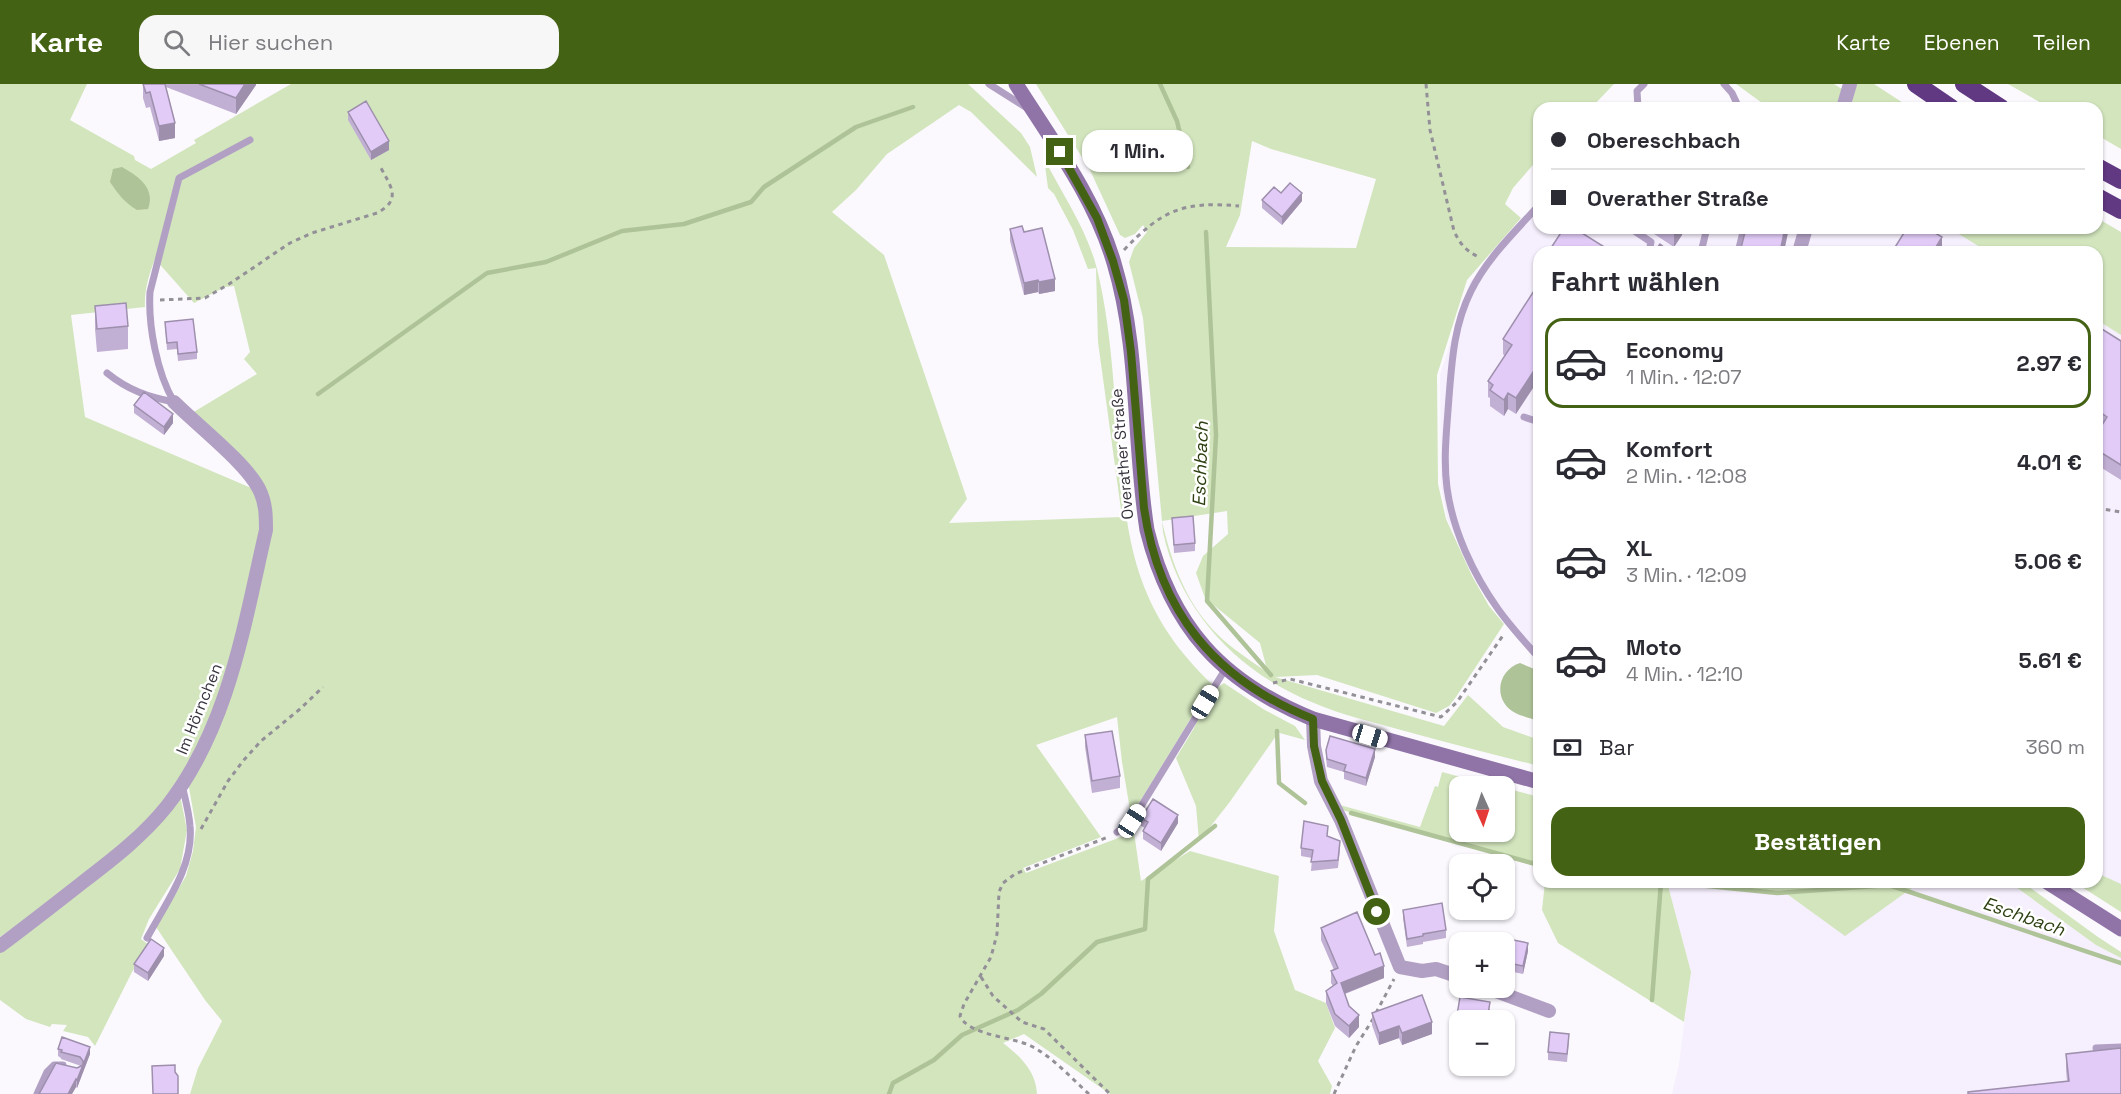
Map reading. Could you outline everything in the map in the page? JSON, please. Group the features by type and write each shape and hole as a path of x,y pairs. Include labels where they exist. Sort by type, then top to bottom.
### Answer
{"highway":[{"path":"1916,84 1942,102"},
{"path":"1964,84 1992,102"},
{"path":"2103,170 2121,180"},
{"path":"2103,200 2121,210"}],"main road":[{"name":"Overather Straße","path":"1016,84 1060,152 1097,218 1113,261 1124,300 1131,352 1144,508 1152,552 1182,617 1196,637 1226,668 1251,688 1282,707 1313,719 1533,780"},
{"path":"2056,888 2121,929"}],"street":[{"path":"1845,102 1851,84"},
{"name":"Im Hörnchen","path":"0,946 127,848 165,808 196,762 222,703 235,662 266,530 266,513 258,487 242,466 174,402"},
{"path":"1313,719 1314,746 1322,781 1341,820 1400,967 1422,971 1436,969 1449,973"},
{"path":"1514,998 1549,1011"}],"lane":[{"path":"989,84 1035,113"},
{"path":"1638,102 1637,91 1644,84"},
{"path":"1724,84 1736,102"},
{"path":"174,402 163,376 150,315 150,292 179,178 250,140"},
{"path":"1533,212 1489,261 1471,289 1457,325 1452,354 1446,443 1447,486 1455,527 1474,570 1498,609 1533,651"},
{"path":"1639,234 1651,242 1650,246"},
{"path":"107,373 132,391 151,398 174,402"},
{"path":"1524,417 1533,420"},
{"path":"1117,832 1132,821 1226,668"},
{"path":"147,938 182,874 190,848 190,828 182,785"},
{"path":"2096,1048 2121,1047"},
{"path":"37,1094 47,1072 54,1065 70,1068"}],"path":[{"path":"1426,84 1430,130 1454,231 1459,242 1468,251 1489,261"},
{"path":"150,301 205,298 290,243 312,233 387,208 392,201 393,193 380,165"},
{"path":"1113,261 1139,234 1166,214 1193,205 1239,206"},
{"path":"2103,509 2121,512"},
{"path":"1251,688 1290,679 1441,717 1457,702 1511,624"},
{"path":"190,848 228,781 243,761 261,741 300,709 322,687"},
{"path":"1089,1094 1032,1046 979,1031 962,1022 960,1016 964,1004 991,957 997,934 999,892 1003,883 1015,874 1103,840 1117,832"},
{"path":"1334,1094 1356,1046 1372,1021 1400,967"},
{"path":"981,976 993,996 1022,1022 1044,1029 1110,1094"}],"shaded area":[{"path":"0,84 87,84 70,120 134,156 135,160 151,169 196,143 194,140 291,84 968,84 1021,133 1030,147 1037,177 971,112 959,105 887,154 856,190 832,212 884,255 967,499 949,523 1122,517 1098,342 1096,268 1088,269 1073,230 1054,194 1048,188 1044,158 1081,226 1097,269 1107,321 1119,455 1130,540 1142,582 1168,632 1193,665 1212,684 1131,816 1117,717 1036,745 1101,837 1023,868 1026,873 1134,832 1141,881 1190,851 1279,876 1274,931 1295,990 1326,1003 1335,1028 1318,1061 1332,1086 1330,1094 1110,1094 1024,1034 1003,1043 1030,1071 1037,1094 190,1094 198,1068 222,1021 205,1000 156,927 186,876 193,851 196,827 188,782 202,759 226,706 238,668 270,530 268,507 261,484 192,413 257,374 244,359 250,352 234,286 225,287 194,303 155,259 147,283 145,307 71,315 85,417 256,490 262,514 262,528 242,615 218,698 202,737 182,775 157,811 125,845 0,937"},
{"path":"1036,84 1614,84 1597,102 1533,102 1533,165 1513,188 1505,204 1521,218 1467,280 1437,375 1438,484 1446,519 1472,576 1489,606 1504,624 1456,697 1449,706 1436,713 1317,675 1275,677 1444,726 1468,695 1503,727 1533,738 1533,764 1368,721 1314,703 1261,675 1238,657 1217,636 1198,613 1183,588 1171,561 1163,532 1143,318 1129,262 1134,248 1147,232 1143,225 1135,234 1125,238 1120,235 1090,170","holes":["1252,141 1271,149 1376,179 1356,248 1226,247 1240,215","1227,511 1228,534 1203,556 1196,573 1205,598 1260,643 1268,673 1220,637 1199,612 1178,575 1162,521"]},
{"path":"1736,84 1834,84 1842,89 1838,102 1761,102"},
{"path":"1856,84 1874,84 1902,102 1852,102"},
{"path":"2008,84 2121,84 2121,149 2103,138 2103,102 2040,102"},
{"path":"122,167 134,174 148,189 150,202 148,209 137,210 122,198 110,182 113,169"},
{"path":"1533,209 1533,234 1959,234 1978,246 1533,246 1533,648 1506,623 1491,605 1473,576 1447,518 1441,485 1440,375 1470,282"},
{"path":"2103,222 2121,232 2121,335 2103,324 2103,246 1978,246 1959,234 2103,234"},
{"path":"2103,324 2121,335 2121,884 2103,876"},
{"path":"1520,663 1533,668 1533,719 1515,713 1502,699 1500,692 1503,678"},
{"path":"1224,683 1263,709 1295,726 1305,740 1276,732 1276,736 1229,803 1199,841 1196,806 1176,758 1194,728 1204,701 1209,704 1219,686"},
{"path":"1442,772 1457,776 1449,776 1449,839 1338,809 1336,804 1420,827 1435,786 1438,787"},
{"path":"1515,791 1533,795 1533,861 1515,857 1515,854 1505,854 1461,842 1515,842"},
{"path":"180,795 187,830 180,869 149,919 141,939 149,945 132,972 95,1046 88,1037 63,1031 67,1025 52,1024 50,1027 26,1019 0,1000 0,952"},
{"path":"2103,876 2121,884 2121,912 2083,888 2103,888"},
{"path":"1544,888 1669,888 1691,972 1684,1022 1558,943 1542,910"},
{"path":"1669,888 1727,888 1787,894 1845,935 1912,888 2017,888 2096,945 2121,958 2121,1094 1672,1094 1679,1064 1691,972"},
{"path":"1734,888 1912,888 1845,936 1787,894"},
{"path":"2017,888 2031,888 2121,952 2121,958 2096,945"}],"building":[{"path":"143,84 165,84 175,123 159,126 150,92 146,93"},
{"path":"199,84 245,84 236,98"},
{"path":"366,101 389,141 371,152 348,112"},
{"path":"1290,183 1302,193 1282,217 1262,200 1274,187 1281,193"},
{"path":"1022,226 1024,232 1042,228 1055,279 1024,283 1010,229"},
{"path":"1560,234 1584,234 1603,246 1552,246"},
{"path":"1744,234 1784,234 1781,246 1742,246"},
{"path":"1903,234 1937,234 1942,237 1937,246 1896,246"},
{"path":"1533,292 1533,372 1516,398 1508,393 1504,400 1490,390 1493,385 1488,381 1512,345 1503,339"},
{"path":"126,303 128,326 97,329 95,306"},
{"path":"193,319 197,352 178,354 177,342 167,343 165,322"},
{"path":"2103,330 2121,341 2121,465 2103,454 2103,423 2107,417 2103,414"},
{"path":"144,392 173,414 164,427 134,405"},
{"path":"1193,516 1195,543 1174,545 1172,518"},
{"path":"1112,731 1120,776 1092,781 1085,735"},
{"path":"1330,736 1375,749 1366,778 1344,771 1346,765 1327,759 1326,750"},
{"path":"1153,799 1178,815 1161,843 1143,831 1148,822 1141,818"},
{"path":"1304,821 1328,826 1327,836 1340,841 1338,860 1311,862 1313,850 1301,848"},
{"path":"1442,903 1446,930 1407,939 1403,910"},
{"path":"1357,912 1375,955 1380,953 1384,966 1341,983 1349,1006 1359,1015 1349,1026 1335,1014 1326,991 1337,983 1331,971 1338,968 1321,928"},
{"path":"151,939 164,948 148,973 134,964"},
{"path":"1515,940 1528,943 1523,966 1515,964"},
{"path":"1422,995 1432,1022 1402,1033 1399,1026 1379,1033 1372,1013"},
{"path":"1460,998 1490,1002 1489,1010 1458,1010"},
{"path":"1550,1032 1569,1034 1567,1054 1548,1052"},
{"path":"62,1037 90,1047 83,1065 80,1057 58,1049"},
{"path":"2121,1048 2121,1094 1968,1094 1968,1092 2069,1081 2066,1054"},
{"path":"56,1063 77,1068 83,1065 68,1094 39,1094"},
{"path":"175,1065 175,1072 178,1076 178,1094 153,1094 152,1066"}],"waterway":[{"name":"Eschbach","path":"1160,84 1177,121 1188,167"},
{"path":"318,394 487,273 546,262 622,231 684,224 751,202 764,187 856,127 913,107"},
{"name":"Eschbach","path":"1206,232 1216,435 1207,601 1271,675"},
{"name":"Eschbach","path":"1277,731 1279,783 1305,803"},
{"name":"Eschbach","path":"1351,813 1533,863"},
{"path":"889,1094 893,1083 934,1060 962,1035 1018,1010 1041,994 1097,942 1145,929 1148,879 1215,826"},
{"path":"1652,1000 1661,888"},
{"name":"Eschbach","path":"1727,888 1777,893 1847,888"},
{"name":"Eschbach","path":"1898,888 2121,963"}],"route":[{"path":"1060,152 1097,218 1124,300 1131,352 1144,508 1152,552 1160,573 1182,617 1211,654 1251,688 1282,707 1313,719 1314,746 1322,781 1341,820 1377,912"}]}
